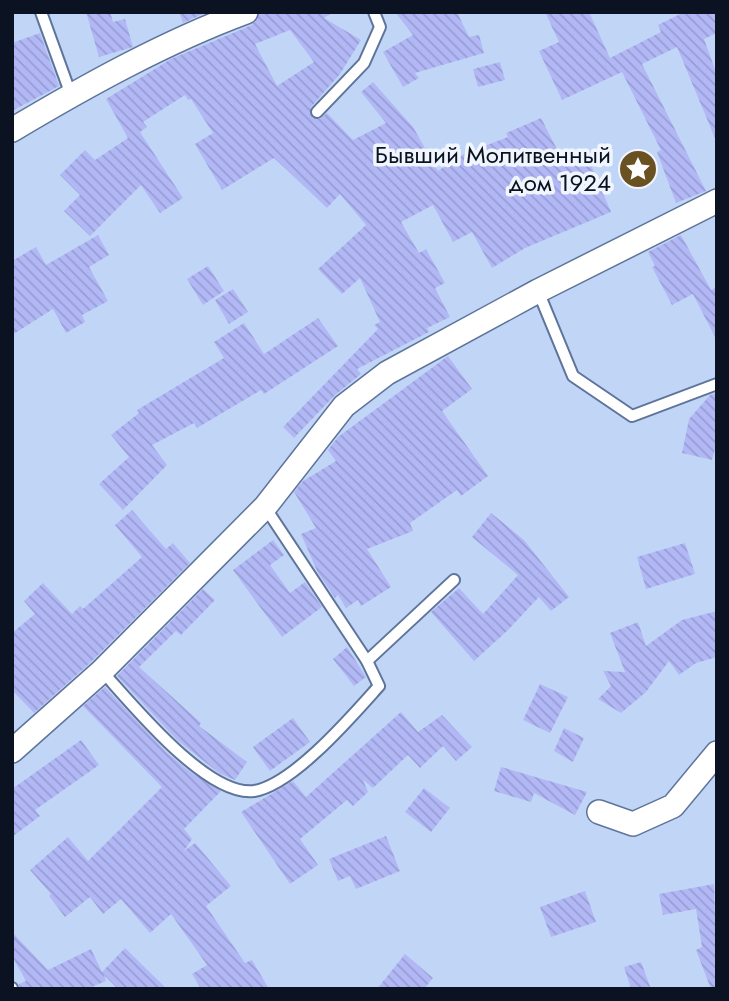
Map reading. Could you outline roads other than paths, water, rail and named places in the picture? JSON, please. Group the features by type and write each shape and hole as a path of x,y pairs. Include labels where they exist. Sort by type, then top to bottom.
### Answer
{"street":[{"path":"12,130 71,95 217,23 246,12"},
{"path":"12,751 103,671 265,507 344,406 387,373 538,291 717,201"},
{"path":"599,812 633,824 673,806 717,754"}],"lane":[{"path":"41,12 71,95"},
{"path":"317,111 364,63 380,27 374,12"},
{"path":"538,291 573,376 632,416 717,384"},
{"path":"103,671 149,723 203,771 233,790 255,791 300,768 379,686 367,661 265,507"},
{"path":"367,661 454,580"}],"place":[{"name":"Бывший Молитвенный дом 1924","path":"638,169"}]}
